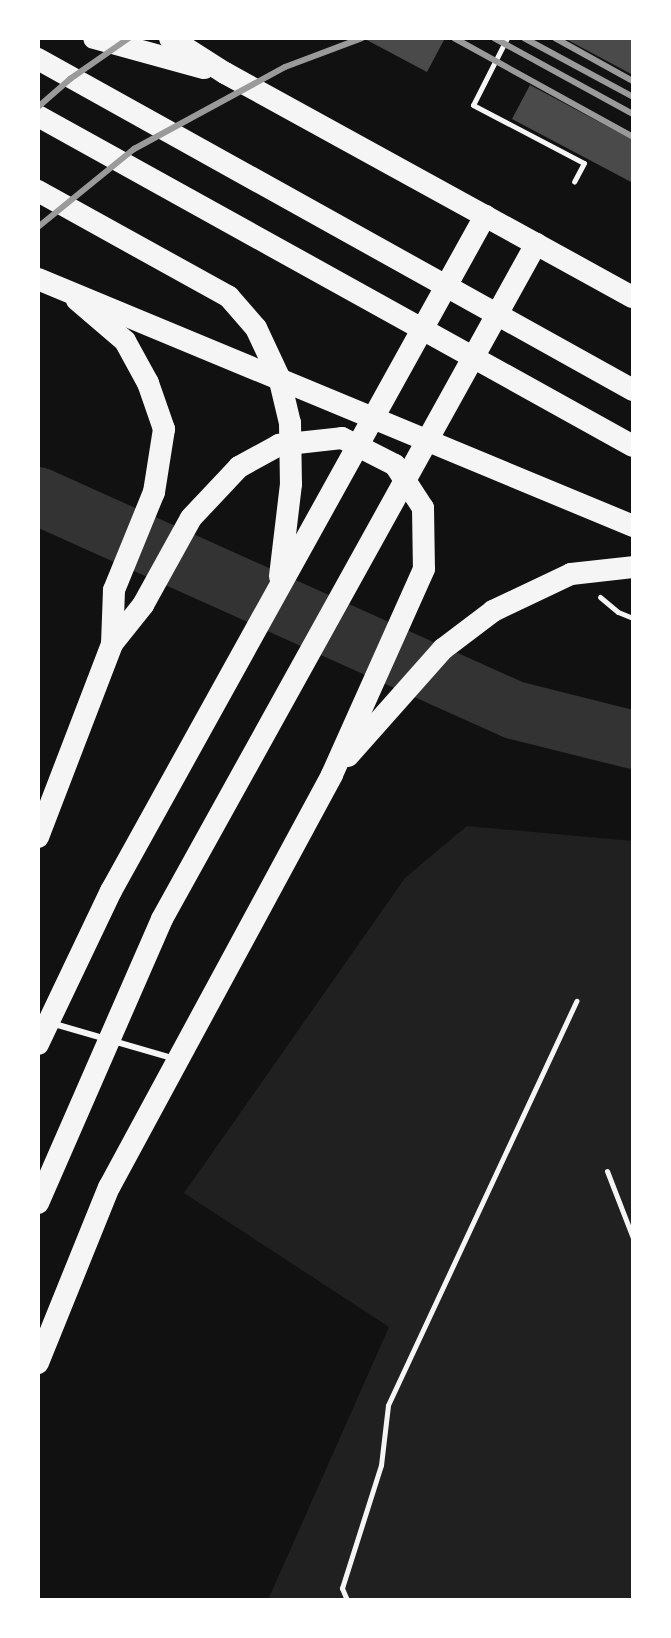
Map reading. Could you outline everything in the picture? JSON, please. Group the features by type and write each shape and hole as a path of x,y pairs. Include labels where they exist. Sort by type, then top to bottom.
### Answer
{"highway":[{"path":"94,38 225,73"},
{"path":"170,38 225,73 633,297"},
{"path":"38,59 633,390"},
{"path":"38,116 633,446"},
{"path":"38,191 229,297 256,328 279,377 290,423 291,484 279,589"},
{"path":"38,1044 111,891 485,216"},
{"path":"38,1203 162,919 536,244"},
{"path":"38,279 633,526"},
{"path":"60,286 125,341 148,383 164,429 154,492 114,590 112,644"},
{"path":"38,837 112,644 143,605 191,518 239,467 279,445 342,438 395,465 423,508 424,569 332,775 109,1187 38,1363"},
{"path":"332,775 443,649 493,611 571,574 633,567"}],"lane":[{"path":"38,1019 178,1060"}],"path":[{"path":"507,38 473,105 584,163 574,182"},
{"path":"347,1600 342,1588 381,1465 388,1405 576,1001"},
{"path":"607,1171 633,1238"}],"shaded area":[{"path":"467,826 633,841 633,1600 268,1600 389,1327 184,1193 405,878"}],"building":[{"path":"363,38 445,38 427,72"},
{"path":"564,38 633,38 633,75"},
{"path":"530,85 633,140 633,183 512,119"}],"waterway":[{"path":"38,496 514,710 633,740"}],"railway":[{"path":"38,107 70,79 129,38"},
{"path":"38,227 134,149 285,67 362,38"},
{"path":"454,38 633,137"},
{"path":"494,38 633,114"},
{"path":"524,38 633,97"},
{"path":"555,38 633,81"}]}
